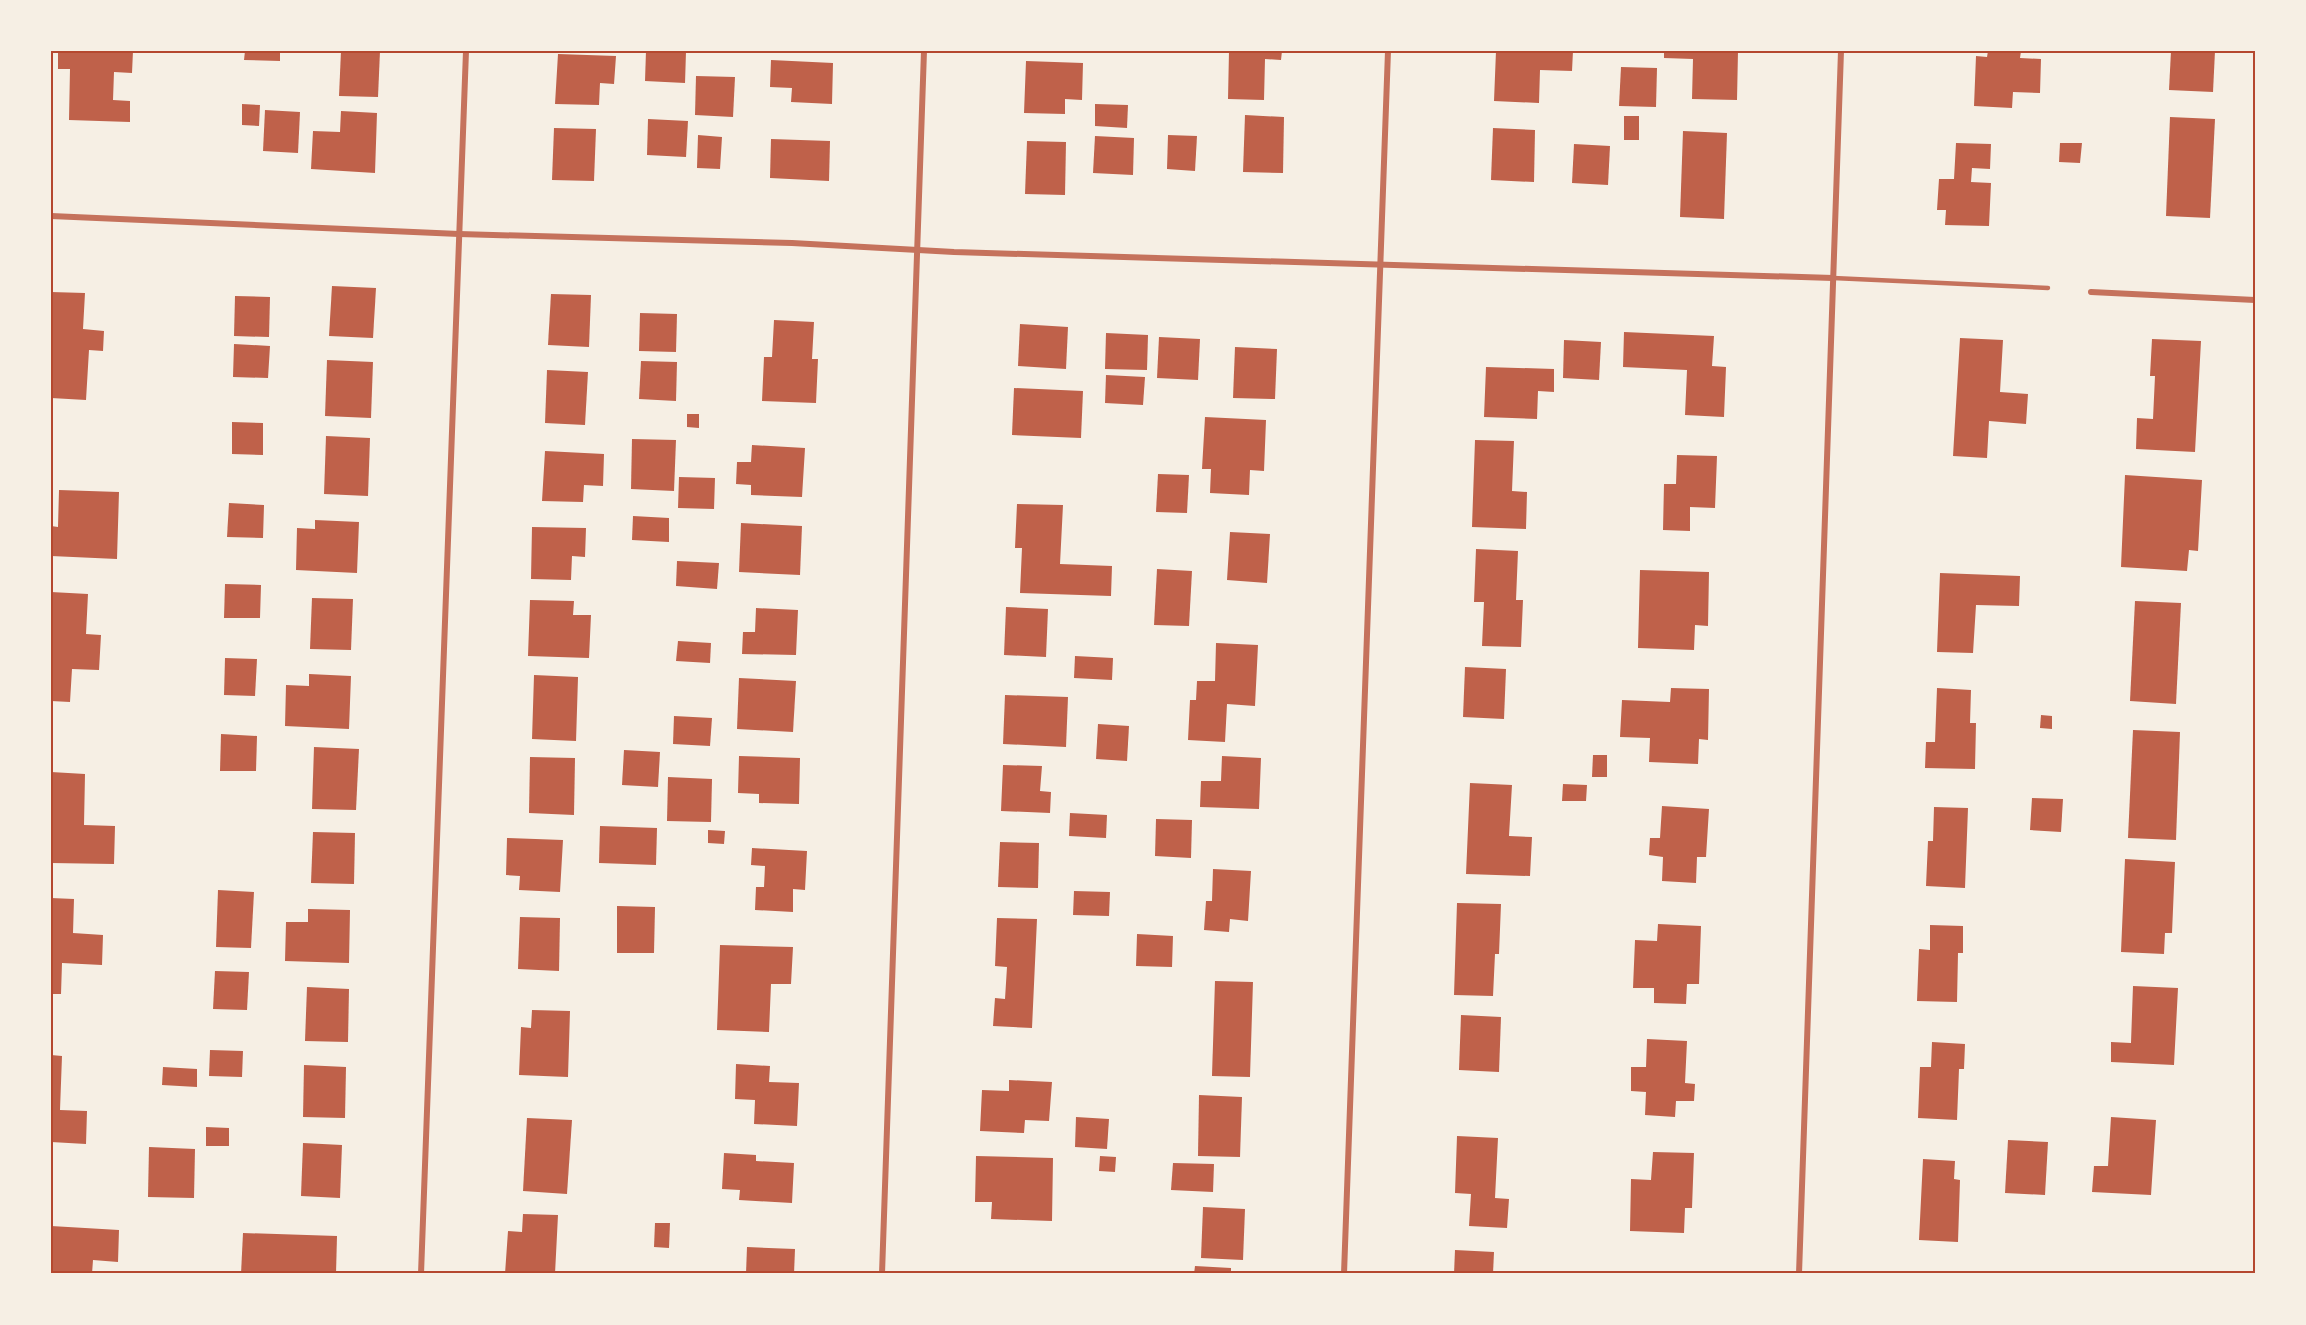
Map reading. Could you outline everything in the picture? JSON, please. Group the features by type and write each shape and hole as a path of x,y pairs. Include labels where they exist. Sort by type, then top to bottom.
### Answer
{"street":[{"path":"421,1274 466,51"},
{"path":"882,1274 924,51"},
{"path":"1344,1274 1388,51"},
{"path":"1799,1274 1840,51"},
{"path":"51,216 459,234 780,243 917,251 1833,278"},
{"path":"2091,292 2255,300"}],"lane":[{"path":"1833,278 2048,288"}],"building":[{"path":"58,51 133,51 132,73 114,72 113,100 130,101 130,122 69,120 70,69 58,69"},
{"path":"245,51 280,51 280,61 244,60"},
{"path":"341,51 380,51 378,97 339,96"},
{"path":"646,51 686,51 685,83 645,81"},
{"path":"1229,51 1282,51 1281,60 1265,59 1264,100 1228,99"},
{"path":"1496,51 1573,51 1572,71 1540,70 1539,103 1494,101"},
{"path":"1664,51 1738,51 1737,100 1692,99 1693,59 1664,58"},
{"path":"1988,51 2021,51 2020,58 2041,59 2040,93 2013,92 2012,108 1974,106 1976,56 1987,57"},
{"path":"2171,51 2215,51 2213,92 2169,90"},
{"path":"558,54 616,56 614,84 600,83 599,105 555,104"},
{"path":"771,60 833,63 832,104 791,102 792,88 770,87"},
{"path":"1026,61 1083,63 1082,100 1065,99 1065,114 1024,113"},
{"path":"1621,67 1657,68 1656,107 1619,106"},
{"path":"696,76 735,77 733,117 695,115"},
{"path":"242,104 260,105 259,126 242,125"},
{"path":"1095,104 1128,105 1127,128 1095,126"},
{"path":"265,110 300,112 298,153 263,151"},
{"path":"341,111 377,113 375,173 311,169 313,131 340,132"},
{"path":"1245,115 1284,117 1283,173 1243,172"},
{"path":"1624,116 1639,116 1639,140 1624,140"},
{"path":"2170,117 2215,119 2210,218 2166,216"},
{"path":"648,119 688,121 686,157 647,155"},
{"path":"554,128 596,129 594,181 552,180"},
{"path":"1493,128 1535,130 1534,182 1491,180"},
{"path":"1683,131 1727,133 1724,219 1680,217"},
{"path":"698,135 722,137 720,169 697,168"},
{"path":"1168,135 1197,136 1195,171 1167,169"},
{"path":"1095,136 1134,138 1133,175 1093,173"},
{"path":"771,139 830,141 829,181 770,178"},
{"path":"1027,141 1066,142 1065,195 1025,194"},
{"path":"1956,143 1991,144 1990,169 1972,168 1971,182 1991,183 1989,226 1945,225 1946,210 1937,210 1939,179 1954,179"},
{"path":"2060,143 2082,143 2080,163 2059,162"},
{"path":"1574,144 1610,146 1608,185 1572,183"},
{"path":"332,286 376,288 373,338 329,336"},
{"path":"51,292 85,293 83,329 104,331 103,351 89,350 86,400 51,398"},
{"path":"551,294 591,295 589,347 548,345"},
{"path":"235,296 270,297 269,337 234,336"},
{"path":"640,313 677,314 676,352 639,351"},
{"path":"774,320 814,322 812,359 818,359 816,403 762,401 764,357 772,357"},
{"path":"1020,324 1068,327 1066,369 1018,366"},
{"path":"1624,332 1714,336 1712,366 1726,367 1724,417 1685,415 1687,370 1623,367"},
{"path":"1106,333 1148,335 1147,370 1105,369"},
{"path":"1159,337 1200,339 1198,380 1157,378"},
{"path":"1960,338 2003,340 2000,392 2028,394 2026,424 1989,421 1987,458 1953,456"},
{"path":"2152,339 2201,341 2195,452 2136,449 2137,418 2153,419 2155,376 2150,376"},
{"path":"1564,340 1601,342 1599,380 1563,378"},
{"path":"234,344 270,346 268,378 233,377"},
{"path":"1235,347 1277,349 1275,399 1233,398"},
{"path":"327,360 373,362 371,418 325,416"},
{"path":"641,361 677,362 676,401 639,399"},
{"path":"1486,367 1554,369 1554,392 1538,391 1537,419 1484,417"},
{"path":"547,370 588,372 585,425 545,423"},
{"path":"1106,375 1145,377 1143,405 1105,403"},
{"path":"1014,388 1083,391 1081,438 1012,435"},
{"path":"687,414 699,414 699,428 687,427"},
{"path":"1205,417 1266,420 1264,471 1250,470 1249,495 1210,493 1211,469 1202,469"},
{"path":"232,422 263,423 263,455 232,454"},
{"path":"326,436 370,438 368,496 324,494"},
{"path":"632,439 676,440 674,491 631,489"},
{"path":"1475,440 1514,441 1512,491 1527,492 1526,529 1472,527"},
{"path":"752,445 805,448 802,497 751,495 751,485 736,484 737,462 751,462"},
{"path":"545,451 604,454 603,486 584,485 583,502 542,501"},
{"path":"1677,455 1717,456 1715,508 1690,507 1690,531 1663,530 1664,484 1676,484"},
{"path":"1158,474 1189,475 1187,513 1156,512"},
{"path":"2125,475 2202,480 2198,551 2189,550 2187,571 2121,567"},
{"path":"679,477 715,478 714,509 678,508"},
{"path":"59,490 119,492 117,559 51,556 51,526 58,527"},
{"path":"229,503 264,505 263,538 227,537"},
{"path":"1017,504 1063,505 1060,564 1112,566 1111,596 1020,593 1022,548 1015,548"},
{"path":"633,516 669,518 669,542 632,540"},
{"path":"315,520 359,522 357,573 296,570 297,528 315,529"},
{"path":"741,523 802,526 800,575 739,572"},
{"path":"532,527 586,528 585,557 572,556 571,580 531,579"},
{"path":"1230,532 1270,534 1267,583 1227,580"},
{"path":"1476,549 1518,551 1516,600 1523,600 1521,647 1482,646 1484,602 1474,602"},
{"path":"677,561 719,563 717,589 676,586"},
{"path":"1157,569 1192,571 1189,626 1154,625"},
{"path":"1640,570 1709,572 1708,626 1695,625 1694,650 1638,648"},
{"path":"1940,573 2020,576 2019,606 1976,605 1973,653 1937,652"},
{"path":"225,584 261,585 260,618 224,618"},
{"path":"51,592 88,594 86,634 101,635 99,670 72,669 70,702 51,701"},
{"path":"312,598 353,599 351,650 310,649"},
{"path":"530,600 574,601 573,615 591,615 589,658 528,656"},
{"path":"2135,601 2181,603 2176,704 2130,701"},
{"path":"1006,607 1048,609 1046,657 1004,655"},
{"path":"756,608 798,610 796,655 742,654 743,632 755,632"},
{"path":"678,641 711,643 710,663 676,661"},
{"path":"1216,643 1258,645 1255,706 1227,704 1225,742 1188,740 1190,700 1196,700 1197,681 1215,681"},
{"path":"1075,656 1113,658 1112,680 1074,678"},
{"path":"225,658 257,659 255,696 224,695"},
{"path":"1465,667 1506,669 1504,719 1463,717"},
{"path":"309,674 351,676 349,729 285,726 286,685 309,686"},
{"path":"534,675 578,677 576,741 532,739"},
{"path":"739,678 796,681 793,732 737,729"},
{"path":"1671,688 1709,689 1708,740 1699,739 1698,764 1649,762 1650,738 1620,737 1622,700 1670,702"},
{"path":"1937,688 1971,690 1970,723 1976,723 1975,769 1925,768 1926,742 1935,742"},
{"path":"1005,695 1068,697 1066,747 1003,744"},
{"path":"2041,715 2052,716 2052,729 2040,728"},
{"path":"674,716 712,718 710,746 673,744"},
{"path":"1098,724 1129,726 1127,761 1096,759"},
{"path":"2133,730 2180,732 2176,840 2128,838"},
{"path":"221,734 257,736 256,771 220,771"},
{"path":"314,747 359,749 356,810 312,809"},
{"path":"624,750 660,752 658,787 622,785"},
{"path":"1593,755 1607,755 1607,777 1592,777"},
{"path":"739,756 800,758 799,804 759,803 759,794 738,793"},
{"path":"1222,756 1261,758 1259,809 1200,807 1201,781 1221,781"},
{"path":"530,757 575,758 574,815 529,813"},
{"path":"1003,765 1042,766 1040,791 1051,792 1050,813 1001,811"},
{"path":"51,772 85,774 84,825 115,826 114,864 51,863"},
{"path":"668,777 712,779 711,822 667,821"},
{"path":"1470,783 1512,785 1509,836 1532,837 1530,876 1466,874"},
{"path":"1563,784 1587,785 1586,801 1562,801"},
{"path":"2032,798 2063,799 2061,832 2030,830"},
{"path":"1662,806 1709,809 1706,857 1697,857 1696,883 1662,881 1663,857 1649,855 1650,838 1660,838"},
{"path":"1934,807 1968,808 1965,888 1926,886 1928,841 1933,841"},
{"path":"1070,813 1107,815 1106,838 1069,836"},
{"path":"1156,819 1192,820 1191,858 1155,856"},
{"path":"600,826 657,828 656,865 599,863"},
{"path":"708,830 725,831 724,844 708,843"},
{"path":"313,832 355,833 354,884 311,883"},
{"path":"507,838 563,840 560,892 519,890 520,876 506,875"},
{"path":"1000,842 1039,843 1038,888 998,887"},
{"path":"752,848 807,851 805,890 793,889 793,912 755,910 756,887 764,887 765,866 751,865"},
{"path":"2125,859 2175,862 2172,933 2165,933 2164,954 2121,952"},
{"path":"1213,869 1251,871 1248,921 1230,919 1229,932 1204,930 1206,901 1212,901"},
{"path":"218,890 254,892 251,948 216,947"},
{"path":"1074,891 1110,892 1109,916 1073,915"},
{"path":"51,898 74,899 73,933 103,935 102,965 62,963 61,994 51,994"},
{"path":"1457,903 1501,904 1499,954 1495,954 1493,996 1454,995"},
{"path":"617,906 655,907 654,953 617,953"},
{"path":"308,909 350,910 349,963 285,961 286,922 308,922"},
{"path":"520,917 560,918 559,971 518,969"},
{"path":"997,918 1037,919 1032,1028 993,1026 995,998 1005,999 1007,967 995,966"},
{"path":"1658,924 1701,926 1699,984 1687,984 1686,1004 1654,1003 1654,988 1633,988 1635,940 1657,941"},
{"path":"1930,925 1963,926 1963,953 1958,953 1957,1002 1917,1001 1919,949 1930,950"},
{"path":"1137,934 1173,936 1172,967 1136,966"},
{"path":"720,945 793,947 791,984 771,984 769,1032 717,1030"},
{"path":"215,971 249,972 247,1010 213,1009"},
{"path":"1215,981 1253,982 1250,1077 1212,1076"},
{"path":"2133,986 2178,988 2174,1065 2111,1062 2111,1042 2131,1043"},
{"path":"307,987 349,989 348,1042 305,1041"},
{"path":"532,1010 570,1011 568,1077 519,1075 521,1027 531,1028"},
{"path":"1461,1015 1501,1017 1499,1072 1459,1070"},
{"path":"1647,1039 1687,1041 1685,1083 1695,1084 1694,1101 1676,1101 1675,1117 1645,1115 1646,1092 1631,1091 1631,1067 1646,1067"},
{"path":"1932,1042 1965,1044 1964,1069 1959,1069 1957,1120 1918,1118 1920,1067 1931,1067"},
{"path":"210,1050 243,1051 242,1077 209,1076"},
{"path":"51,1055 62,1056 60,1110 87,1111 86,1144 51,1142"},
{"path":"736,1064 770,1066 769,1082 799,1083 797,1126 754,1124 755,1100 735,1099"},
{"path":"304,1065 346,1067 345,1118 303,1117"},
{"path":"163,1067 197,1069 197,1087 162,1085"},
{"path":"1009,1080 1052,1082 1049,1121 1025,1120 1024,1133 980,1131 982,1090 1009,1091"},
{"path":"1199,1095 1242,1097 1240,1157 1198,1156"},
{"path":"1076,1117 1109,1119 1107,1149 1075,1147"},
{"path":"2111,1117 2156,1120 2151,1195 2092,1192 2094,1166 2108,1166"},
{"path":"527,1118 572,1120 567,1194 523,1191"},
{"path":"206,1127 229,1128 229,1146 206,1146"},
{"path":"1457,1136 1498,1138 1495,1198 1509,1199 1507,1228 1469,1226 1471,1194 1455,1193"},
{"path":"2008,1140 2048,1142 2045,1195 2005,1193"},
{"path":"303,1143 342,1145 340,1198 301,1196"},
{"path":"149,1147 195,1149 194,1198 148,1197"},
{"path":"1653,1152 1694,1153 1692,1208 1685,1208 1684,1233 1630,1231 1631,1179 1651,1180"},
{"path":"724,1153 756,1155 756,1161 794,1163 792,1203 739,1200 740,1190 722,1189"},
{"path":"976,1156 1053,1158 1052,1221 991,1219 992,1202 975,1202"},
{"path":"1100,1156 1116,1157 1115,1172 1099,1171"},
{"path":"1923,1159 1955,1161 1954,1179 1960,1180 1958,1242 1919,1240"},
{"path":"1173,1163 1214,1164 1213,1192 1171,1190"},
{"path":"1203,1207 1245,1209 1243,1260 1201,1258"},
{"path":"523,1214 558,1215 555,1274 505,1274 508,1231 522,1232"},
{"path":"655,1223 670,1223 669,1248 654,1247"},
{"path":"51,1226 119,1230 118,1262 93,1260 92,1274 51,1274"},
{"path":"243,1233 337,1236 336,1274 241,1274"},
{"path":"747,1247 795,1249 794,1274 746,1274"},
{"path":"1455,1250 1494,1252 1493,1274 1454,1274"},
{"path":"1195,1266 1231,1268 1231,1274 1194,1274"}]}
